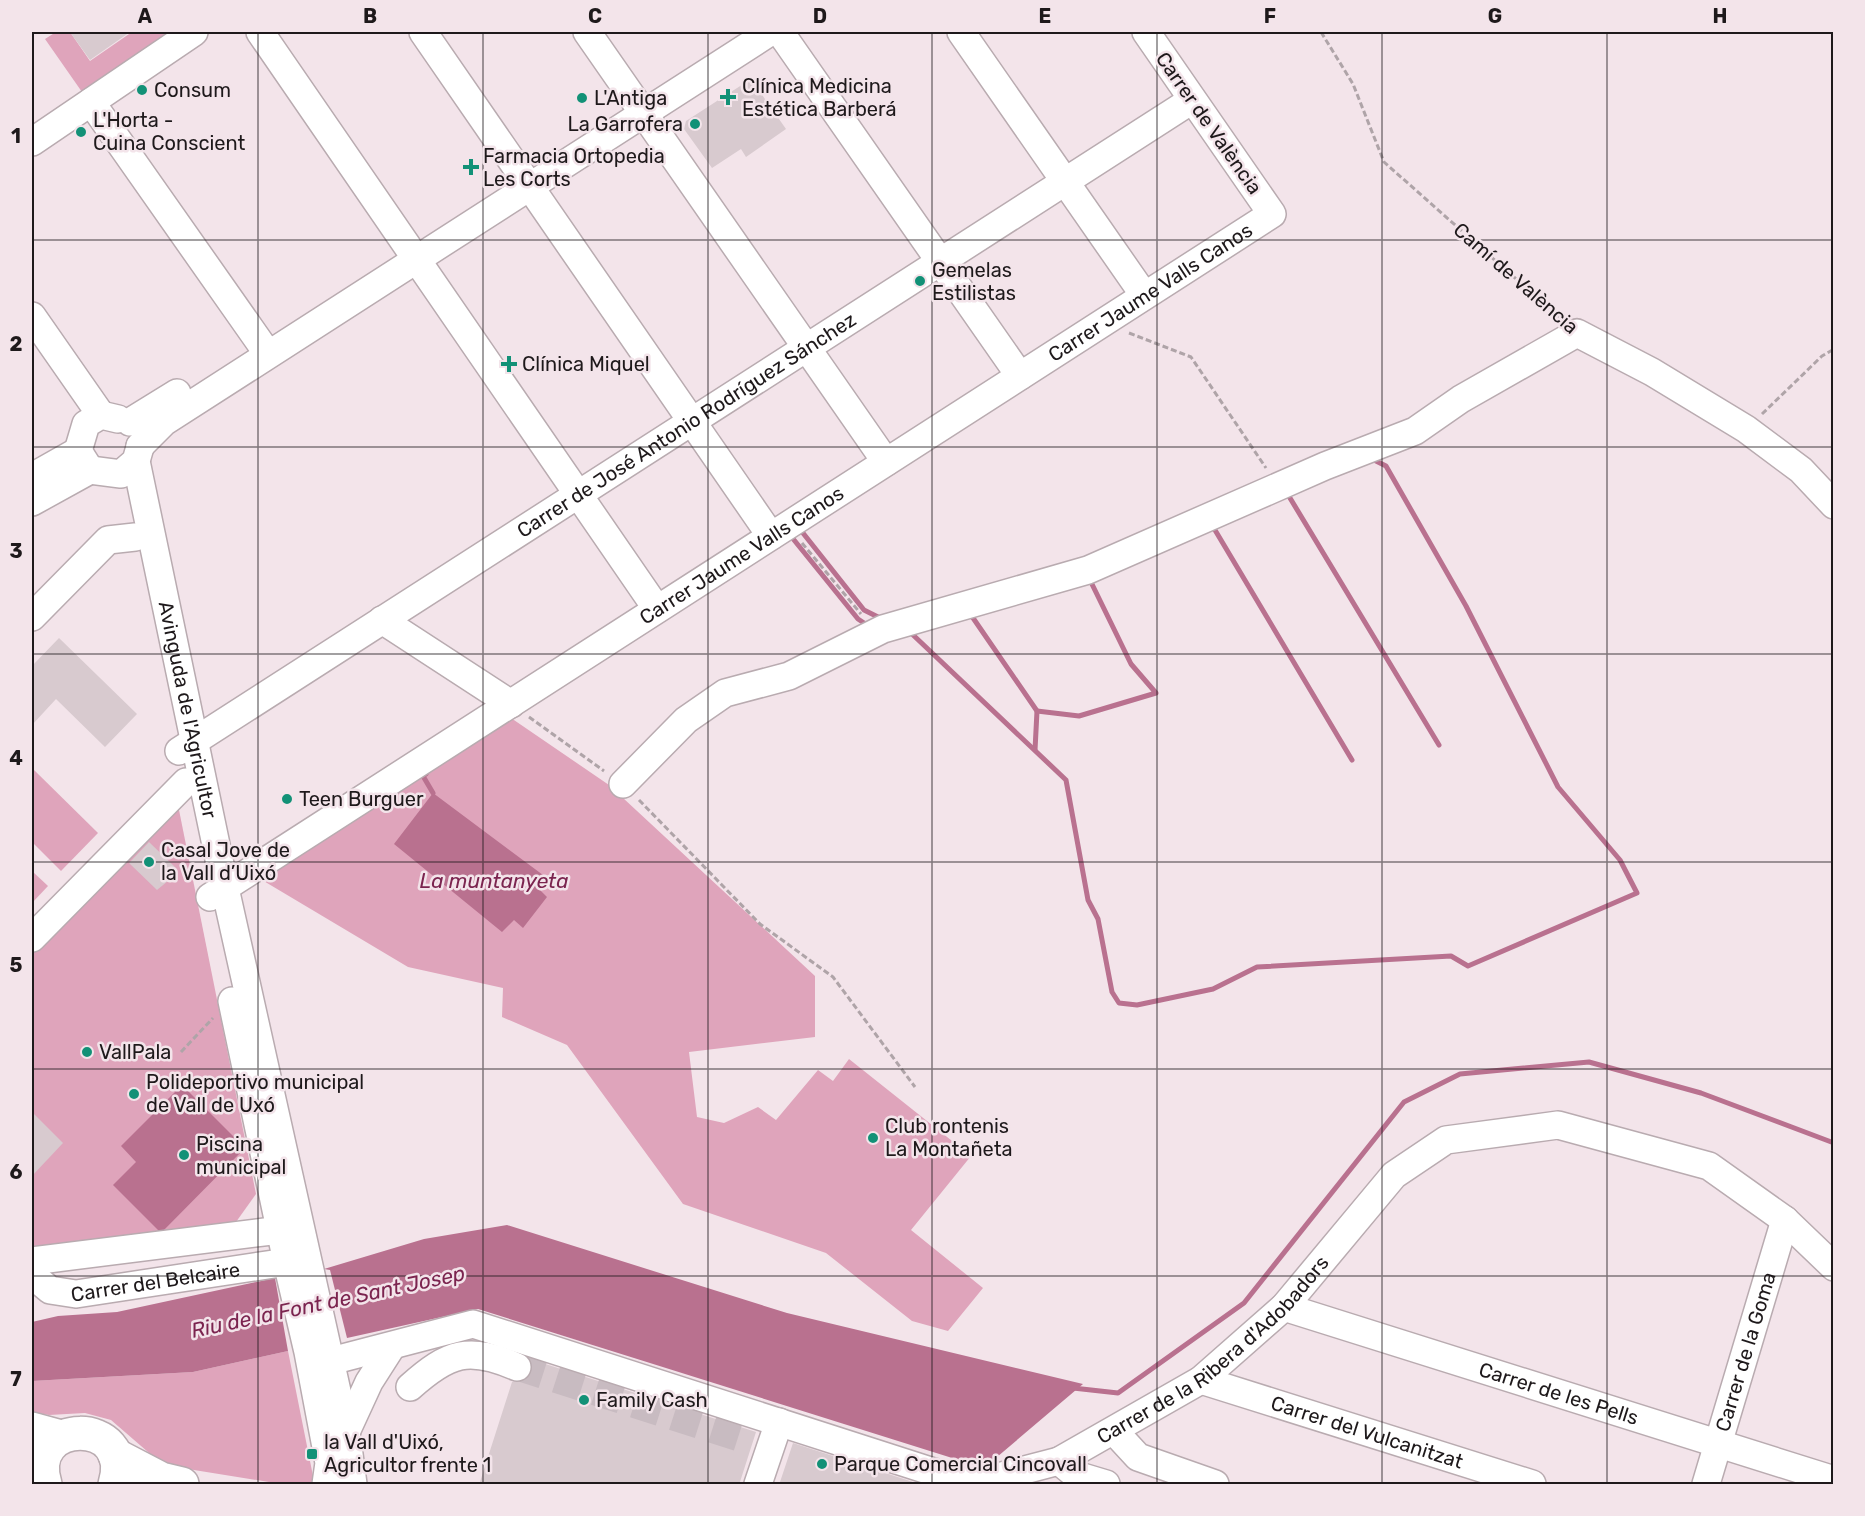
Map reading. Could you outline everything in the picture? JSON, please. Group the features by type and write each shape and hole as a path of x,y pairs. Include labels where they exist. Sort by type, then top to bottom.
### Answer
{"main road":[{"path":"39,1468 48,1449 56,1441 65,1435 77,1432 89,1433 100,1437 109,1445 115,1470 182,1485"}],"street":[{"path":"32,142 194,32"},
{"path":"260,32 657,609"},
{"path":"423,32 692,422 779,531"},
{"path":"587,32 886,462"},
{"path":"638,106 738,32"},
{"path":"32,477 84,461 132,451 263,347 638,106 770,32"},
{"path":"780,32 1020,376"},
{"path":"962,32 1144,296"},
{"name":"Carrer de València","path":"1146,32 1272,214"},
{"name":"Carrer de José Antonio Rodríguez Sánchez","path":"187,746 1192,100"},
{"path":"91,102 263,347"},
{"name":"Carrer Jaume Valls Canos","path":"218,893 1272,214"},
{"path":"32,316 94,420 84,461 32,502"},
{"path":"623,784 686,720 726,693 789,676 883,629 1088,570 1279,486 1415,431 1461,399 1577,333"},
{"name":"Camí de València","path":"1577,333 1652,372 1746,429 1801,470 1833,505"},
{"path":"32,346 94,420 132,451"},
{"name":"Avinguda de l'Agricultor","path":"132,451 135,537 187,746 186,782 218,893 231,999 280,1230 296,1268"},
{"name":"Avinguda de l'Agricultor","path":"132,451 187,746 296,1268 346,1432 353,1485"},
{"path":"32,617 108,540 135,537"},
{"path":"382,620 511,704"},
{"path":"32,938 186,782"},
{"name":"Carrer de la Ribera d'Adobadors","path":"322,1353 392,1346 473,1323 582,1367 745,1419 779,1422 971,1484 1059,1461 1201,1380 1284,1306 1394,1175 1446,1140 1557,1125 1709,1166 1785,1220 1833,1267"},
{"name":"Carrer de la Goma","path":"1706,1485 1785,1220"},
{"name":"Carrer del Belcaire","path":"32,1261 280,1230"},
{"name":"Carrer del Belcaire","path":"32,1275 50,1290 76,1294 296,1268"},
{"name":"Carrer de les Pells","path":"1284,1306 1833,1480"},
{"path":"346,1432 369,1382 392,1346"},
{"name":"Avinguda de l'Agricultor","path":"322,1353 329,1463 326,1485"},
{"path":"411,1387 431,1368 466,1354 493,1356 517,1367"},
{"name":"Carrer del Vulcanitzat","path":"1201,1380 1532,1485"},
{"path":"758,1485 779,1422"},
{"path":"32,1426 65,1435"},
{"path":"1114,1431 1138,1457 1215,1485"},
{"path":"1059,1461 1076,1475 1106,1485"}],"path":[{"name":"Camí de València","path":"1321,32 1353,84 1384,162 1577,333"},
{"path":"1125,331 1191,357 1279,486"},
{"path":"1746,429 1822,356 1833,349"},
{"path":"779,531 859,613 883,629"},
{"path":"511,704 623,784 760,924 833,977 915,1087"},
{"path":"181,1052 231,999"}],"shaded area":[{"path":"56,32 70,32 90,61 132,32 168,32 82,92 45,39"},
{"path":"511,718 609,785 815,976 815,1037 689,1052 697,1117 724,1123 758,1107 776,1120 818,1070 833,1081 849,1059 971,1156 911,1230 983,1288 948,1331 912,1321 826,1253 683,1204 567,1045 502,1017 503,988 408,967 262,880"},
{"path":"32,768 98,833 61,871 32,842"},
{"name":"Polideportivo municipal de Vall de Uxó","path":"176,795 256,1194 236,1222 35,1248 32,1245 32,944"},
{"path":"32,871 48,886 32,903"},
{"path":"288,1351 313,1476 311,1484 271,1484 163,1465 111,1420 85,1413 49,1415 32,1412 32,1381 193,1372"}],"water":[{"name":"La muntanyeta","path":"433,793 543,875 538,888 547,897 523,928 514,920 502,932 394,844"},
{"name":"Piscina municipal","path":"182,1085 245,1148 161,1233 113,1185 136,1162 121,1146"},
{"path":"507,1225 787,1313 1083,1384 984,1468 478,1309 347,1338 330,1270 324,1269 424,1239"},
{"path":"275,1278 288,1351 193,1372 32,1381 32,1322 58,1316 117,1312"}],"building":[{"path":"70,32 130,32 90,60"},
{"path":"751,79 786,129 746,157 741,149 712,168 684,129 686,121"},
{"path":"59,638 137,714 105,747 56,699 32,725 32,666"},
{"name":"Casal Jove de la Vall d’Uixó","path":"149,842 176,868 174,876 157,890 129,863"},
{"path":"32,1112 63,1143 32,1176"},
{"name":"Family Cash","path":"530,1359 756,1432 739,1485 479,1485 512,1382 527,1379 532,1372 533,1365"},
{"name":"Parque Comercial Cincovall","path":"793,1443 913,1482 912,1485 779,1485"}],"waterway":[{"path":"911,633 1066,780 1088,900 1098,919 1112,992 1119,1003 1137,1005 1213,989 1257,967 1451,956 1468,966 1637,893 1620,860 1558,787 1466,606 1386,466 1370,458"},
{"path":"1287,493 1439,745"},
{"path":"1212,525 1352,760"},
{"path":"799,528 864,610 882,619"},
{"path":"790,535 858,619 870,627"},
{"path":"1037,711 1079,716 1156,693 1131,664 1089,578"},
{"path":"971,615 1037,711 1035,750"},
{"path":"426,774 423,776 433,793"},
{"name":"Riu de la Font de Sant Josep","path":"1073,1388 1118,1393 1244,1303 1404,1102 1460,1074 1589,1062 1701,1093 1834,1143"}],"tunnel":[{"path":"517,1367 739,1438 743,1426"}],"place":[{"name":"Consum","path":"142,90"},
{"name":"Clínica Medicina Estética Barberá","path":"728,97"},
{"name":"L'Antiga","path":"582,98"},
{"name":"La Garrofera","path":"695,124"},
{"name":"L'Horta - Cuina Conscient","path":"81,132"},
{"name":"Farmacia Ortopedia Les Corts","path":"471,167"},
{"name":"Gemelas Estilistas","path":"920,281"},
{"name":"Clínica Miquel","path":"509,364"},
{"name":"Teen Burguer","path":"287,799"},
{"name":"Casal Jove de la Vall d’Uixó","path":"149,862"},
{"name":"VallPala","path":"87,1052"},
{"name":"Polideportivo municipal de Vall de Uxó","path":"134,1094"},
{"name":"Club rontenis La Montañeta","path":"873,1138"},
{"name":"Piscina municipal","path":"184,1155"},
{"name":"Family Cash","path":"584,1400"},
{"name":"la Vall d'Uixó, Agricultor frente 1","path":"312,1454"},
{"name":"Parque Comercial Cincovall","path":"822,1464"}]}
